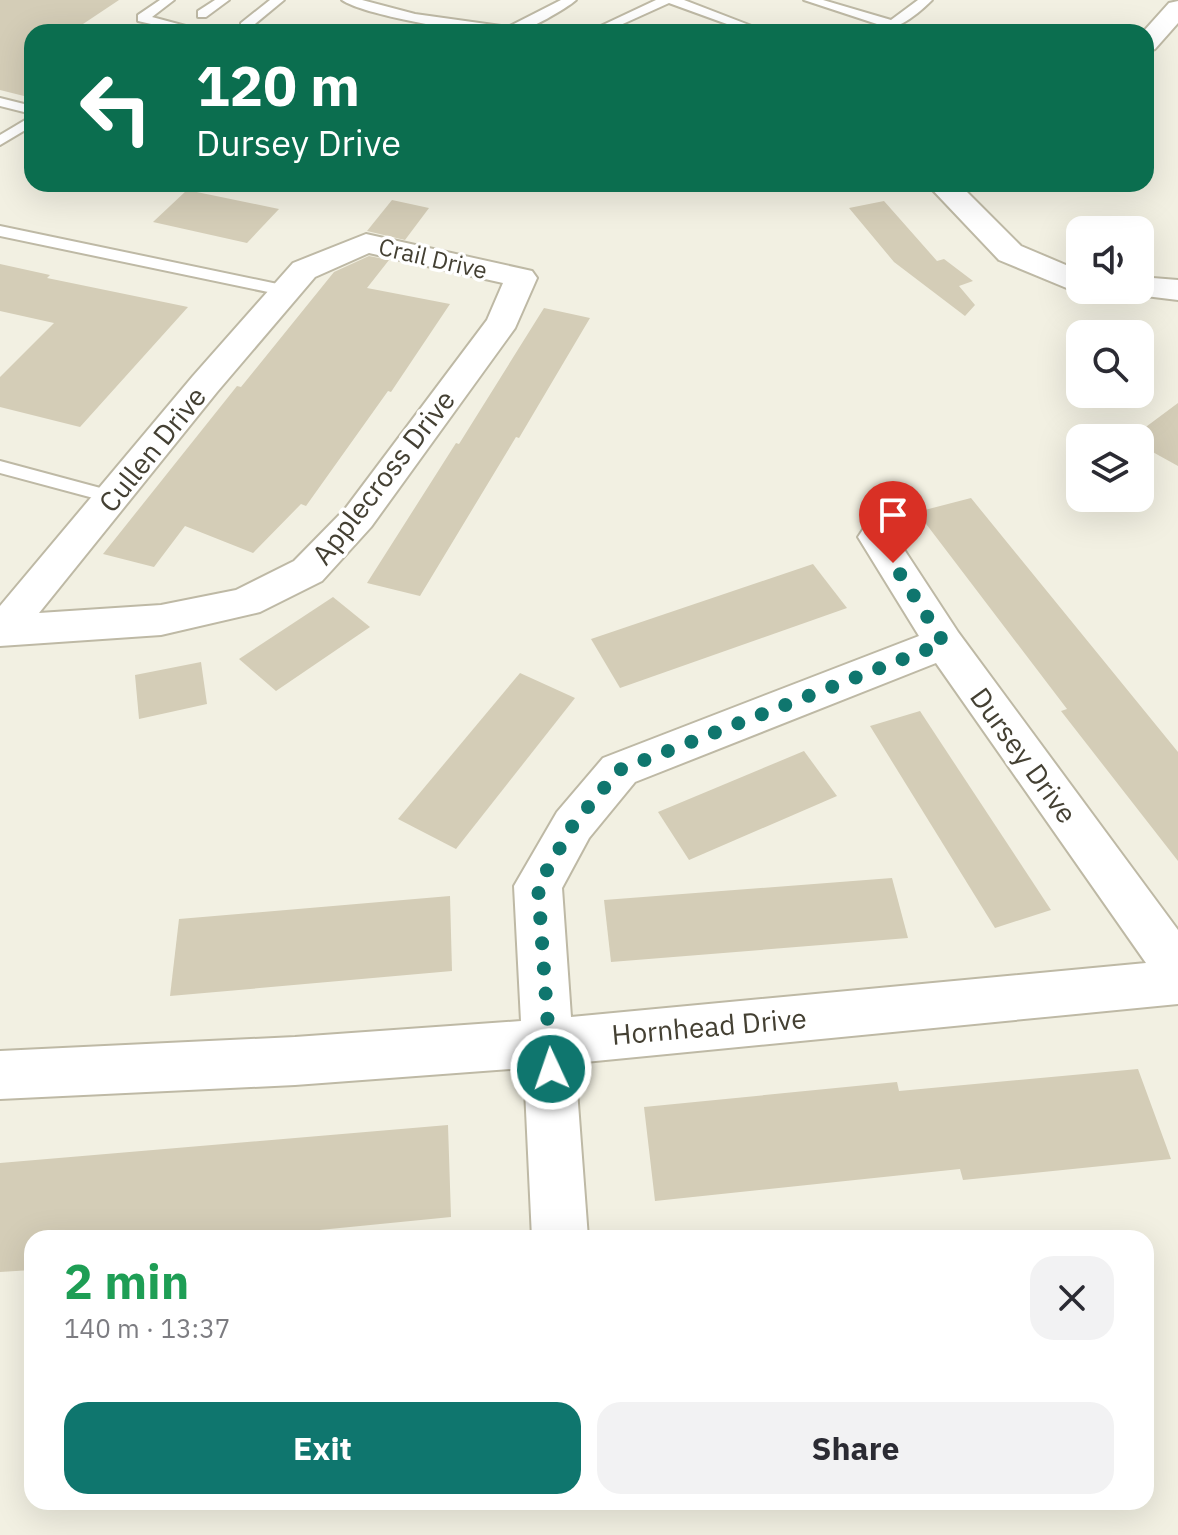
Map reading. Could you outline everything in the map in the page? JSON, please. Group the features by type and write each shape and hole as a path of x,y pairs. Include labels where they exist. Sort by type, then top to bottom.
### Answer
{"street":[{"path":"1154,35 1177,10"},
{"path":"950,192 1010,253 1066,276"},
{"name":"Crail Drive","path":"296,280 366,243 521,278 503,321"},
{"name":"Cullen Drive","path":"1,631 296,280"},
{"path":"1154,288 1178,290"},
{"name":"Applecross Drive","path":"1,631 161,620 246,602 308,571 358,518 503,321"},
{"name":"Dursey Drive","path":"877,537 944,643 1178,969"},
{"path":"560,1230 538,886 573,825 619,770 944,643"},
{"name":"Hornhead Drive","path":"0,1075 174,1071 1178,982"}],"lane":[{"path":"168,0 142,18 168,24"},
{"path":"202,14 223,0"},
{"path":"248,24 278,0"},
{"path":"348,0 378,14 456,24"},
{"path":"526,24 570,0"},
{"path":"613,24 669,0 738,24"},
{"path":"810,0 890,24"},
{"path":"894,24 926,0"},
{"path":"0,102 24,108"},
{"path":"0,141 24,125"},
{"path":"0,231 296,280"},
{"path":"0,467 112,497"}],"building":[{"path":"0,0 119,0 83,24 24,24 24,96 0,90"},
{"path":"185,192 279,209 247,243 153,222"},
{"path":"392,200 429,208 405,240 367,231"},
{"path":"884,201 937,261 944,259 973,281 959,286 975,305 965,316 894,262 849,208"},
{"path":"369,256 389,260 367,288 450,304 391,392 388,391 306,506 301,504 253,553 185,526 154,567 103,554 237,386 241,387 334,272"},
{"path":"0,264 50,275 47,278 188,307 80,427 0,407 0,377 54,323 0,311"},
{"path":"544,308 590,318 420,596 367,583 456,443 459,444"},
{"path":"1178,403 1178,466 1154,453 1154,424 1150,424"},
{"path":"971,498 1178,752 1178,861 1061,711 1067,709 917,512"},
{"path":"813,564 847,608 620,688 591,639"},
{"path":"333,597 370,627 276,691 239,659"},
{"path":"201,662 207,704 139,719 135,675"},
{"path":"520,673 575,698 456,849 398,819"},
{"path":"920,711 1051,910 995,928 870,726"},
{"path":"804,751 837,796 689,860 658,812"},
{"path":"892,878 908,938 611,962 604,900"},
{"path":"450,896 452,971 170,996 179,919"},
{"path":"1138,1069 1171,1159 963,1180 960,1169 655,1201 644,1107 897,1082 899,1091"},
{"path":"448,1125 451,1217 319,1230 24,1230 24,1270 0,1272 0,1163"}],"route":[{"path":"551,1069 538,886 573,825 619,770 944,643 893,563"}]}
